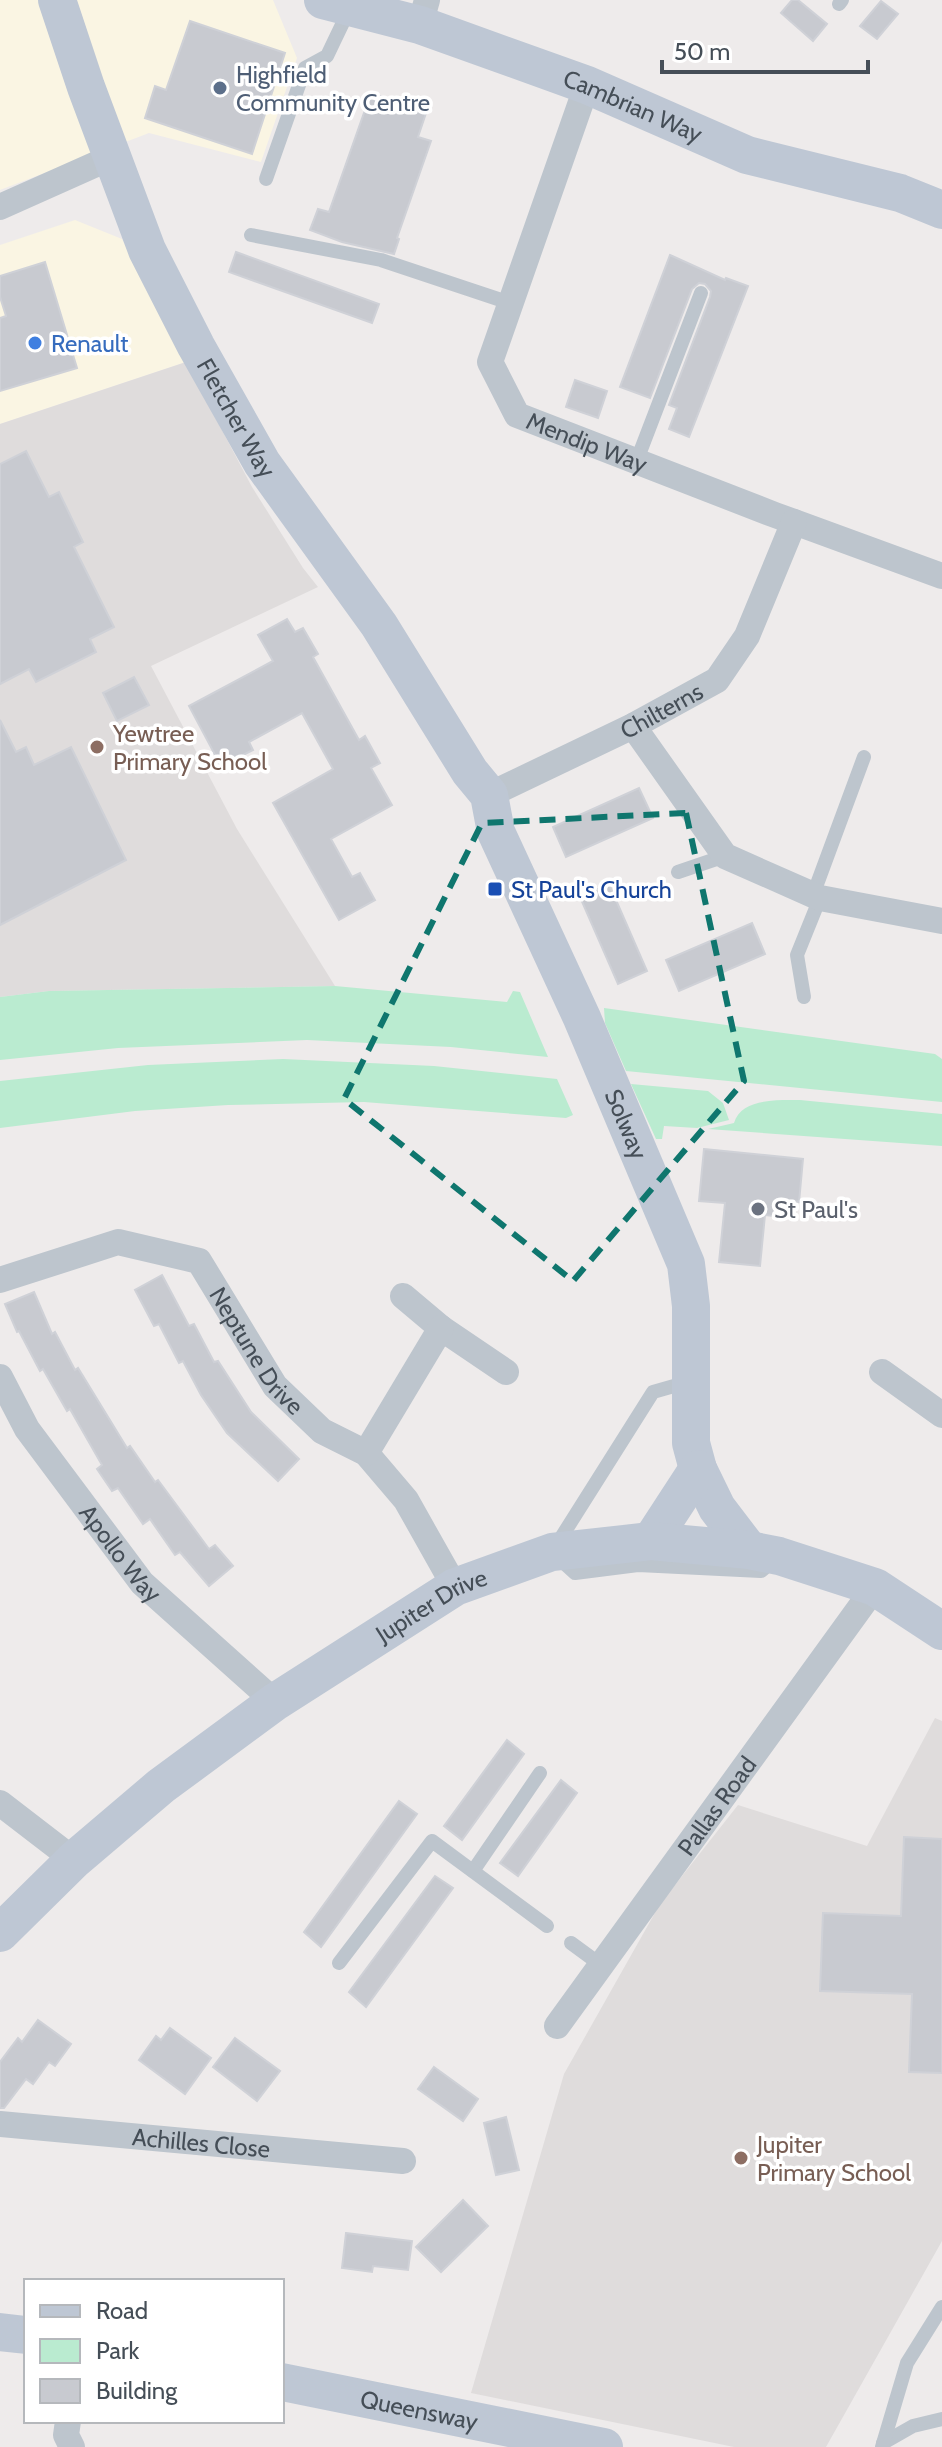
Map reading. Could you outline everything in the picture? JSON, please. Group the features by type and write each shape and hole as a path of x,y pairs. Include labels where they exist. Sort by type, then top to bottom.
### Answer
{"street":[{"name":"Fletcher Way","path":"68,3 112,157 147,250 196,346 262,463 379,625 470,772 489,795"},
{"name":"Cambrian Way","path":"337,3 424,13 747,155 900,193 942,210"},
{"name":"Mendip Way","path":"587,85 490,362 517,415 942,576"},
{"path":"0,207 112,157"},
{"name":"Chilterns","path":"489,795 633,726 717,680 747,636 794,522"},
{"path":"633,726 725,856 817,896 942,921"},
{"name":"Solway","path":"489,795 496,832 582,1018 686,1264 691,1306 691,1443 698,1469 717,1508 764,1553"},
{"name":"Neptune Drive","path":"0,1280 118,1242 199,1261 275,1386 322,1431 366,1453 406,1500 455,1587"},
{"path":"403,1296 441,1328 506,1372"},
{"path":"366,1453 441,1328"},
{"path":"882,1372 942,1415"},
{"name":"Apollo Way","path":"0,1377 27,1429 142,1583 275,1702"},
{"path":"651,1541 698,1469"},
{"name":"Jupiter Drive","path":"0,1933 74,1860 161,1786 275,1702 455,1587 552,1552 651,1541 764,1553 875,1587 942,1631"},
{"name":"Pallas Road","path":"557,2026 875,1587"},
{"path":"0,1803 74,1860"},
{"name":"Achilles Close","path":"0,2124 403,2161"},
{"path":"0,2332 24,2335"},
{"name":"Queensway","path":"284,2382 604,2447"},
{"path":"68,2423 66,2435 72,2447"}],"lane":[{"path":"266,179 305,68 327,56 337,3"},
{"path":"251,235 381,260 510,303"},
{"path":"637,460 701,293"},
{"path":"804,997 797,955 864,757"},
{"path":"678,872 725,856"},
{"path":"692,1381 653,1392 552,1552 575,1573 638,1565 761,1571 764,1553"},
{"path":"473,1871 540,1773"},
{"path":"339,1963 432,1841 547,1926"},
{"path":"571,1943 601,1965"},
{"path":"882,2445 907,2363 942,2307"},
{"path":"882,2445 913,2426 942,2419"}],"highlighted area":[{"path":"686,813 744,1081 573,1281 344,1099 482,823"}],"shaded area":[{"path":"0,0 273,0 297,58 261,162 149,133 0,190"},
{"path":"75,220 122,239 186,362 0,424 0,245"},
{"name":"Yewtree Primary School","path":"186,362 252,487 318,587 151,666 237,829 335,986 49,991 0,997 0,424"},
{"name":"Jupiter Primary School","path":"935,1718 942,1721 942,2241 826,2447 734,2447 471,2393 564,2074 660,1904 738,1805 867,1846"}],"green space":[{"path":"335,986 507,1002 513,991 520,992 548,1057 451,1047 307,1040 118,1048 0,1060 0,997 49,991"},
{"path":"604,1008 935,1054 942,1059 942,1102 626,1071 605,1023"},
{"path":"283,1059 434,1066 557,1079 573,1115 566,1118 364,1102 228,1105 135,1111 0,1128 0,1081 148,1065"},
{"path":"631,1084 708,1091 723,1103 729,1120 697,1128 664,1126 662,1139 656,1139"},
{"path":"800,1100 942,1114 942,1146 708,1129 734,1123 744,1109 761,1102"}],"building":[{"path":"792,0 798,0 827,24 813,41 781,13"},
{"path":"881,1 898,14 877,39 860,26"},
{"name":"Highfield Community Centre","path":"190,21 285,53 252,154 145,118 155,86 166,90"},
{"path":"371,93 426,113 418,137 431,141 394,254 342,242 310,230 318,209 329,212"},
{"path":"236,252 379,304 372,323 229,272"},
{"path":"670,255 725,280 748,286 689,437 669,429 677,408 669,405 710,297 711,291 705,284 699,283 692,289 650,398 620,387"},
{"name":"Renault","path":"45,262 77,368 0,391 0,318 6,316 0,297 0,276"},
{"path":"575,380 607,391 598,418 566,407"},
{"path":"26,451 49,497 59,492 83,542 74,547 114,627 90,639 96,652 36,682 29,669 0,684 0,464"},
{"path":"287,619 295,632 303,628 318,654 313,657 359,740 365,736 380,763 371,768 392,805 331,839 352,877 360,873 375,900 339,920 273,803 333,769 302,713 249,742 253,750 221,766 189,706 273,661 258,635"},
{"path":"134,677 149,705 117,721 103,693"},
{"path":"0,720 16,752 26,747 34,765 71,747 126,860 0,925"},
{"path":"639,788 653,818 566,857 553,827"},
{"path":"609,884 647,971 618,984 580,897"},
{"path":"752,923 765,954 679,991 666,960"},
{"name":"St Paul's","path":"704,1149 803,1159 799,1202 792,1201 790,1218 765,1215 760,1266 719,1262 725,1203 699,1201"},
{"path":"162,1275 189,1326 194,1324 214,1362 218,1361 251,1412 299,1459 278,1481 227,1433 183,1361 179,1363 159,1324 154,1326 135,1290"},
{"path":"34,1292 52,1334 55,1332 75,1370 78,1368 127,1448 130,1446 155,1482 158,1480 209,1549 215,1545 233,1566 209,1586 180,1552 175,1555 150,1519 143,1524 118,1488 112,1491 97,1469 102,1465 70,1409 67,1411 43,1369 40,1371 5,1304"},
{"path":"507,1740 524,1754 462,1840 444,1826"},
{"path":"561,1780 577,1793 518,1876 500,1863"},
{"path":"399,1801 417,1814 321,1947 304,1932"},
{"path":"904,1837 942,1839 942,2073 909,2072 912,1994 820,1991 823,1913 901,1916"},
{"path":"435,1876 453,1888 366,2007 349,1992"},
{"path":"38,2020 71,2044 55,2066 49,2062 33,2084 26,2079 4,2108 0,2108 0,2062 18,2038 22,2042"},
{"path":"170,2028 211,2058 185,2094 139,2060 156,2036 161,2040"},
{"path":"235,2038 280,2071 257,2101 213,2067"},
{"path":"434,2067 478,2099 463,2121 418,2089"},
{"path":"506,2117 519,2170 496,2175 484,2123"},
{"path":"463,2200 488,2226 441,2272 416,2247"},
{"path":"346,2233 412,2241 408,2270 373,2266 372,2272 342,2268"}],"place":[{"name":"Highfield Community Centre","path":"220,88"},
{"name":"Renault","path":"35,343"},
{"name":"Yewtree Primary School","path":"97,747"},
{"name":"St Paul's Church","path":"495,889"},
{"name":"St Paul's","path":"758,1209"},
{"name":"Jupiter Primary School","path":"741,2158"}]}
